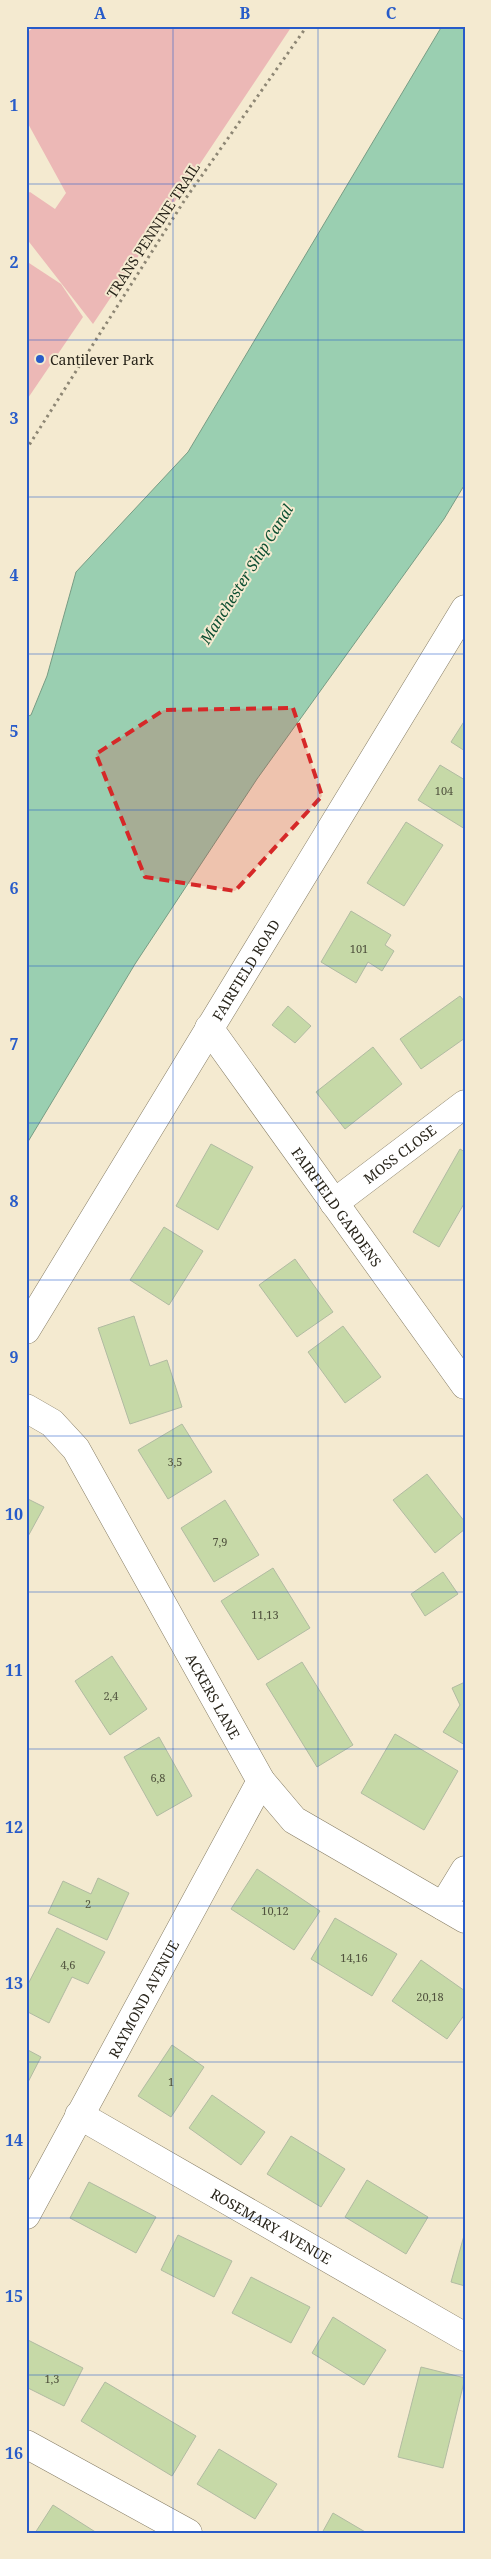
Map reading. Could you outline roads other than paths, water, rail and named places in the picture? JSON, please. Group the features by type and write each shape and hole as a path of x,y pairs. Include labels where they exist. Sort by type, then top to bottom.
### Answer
{"street":[{"name":"FAIRFIELD ROAD","path":"26,1330 465,609"},
{"name":"FAIRFIELD GARDENS","path":"209,1028 465,1385"},
{"name":"MOSS CLOSE","path":"334,1203 465,1104"},
{"name":"ACKERS LANE","path":"26,1408 52,1423 76,1449 261,1781 294,1820 454,1913"},
{"name":"RAYMOND AVENUE","path":"26,2215 261,1781"},
{"path":"454,1913 465,1870"},
{"name":"ROSEMARY AVENUE","path":"79,2115 465,2337"},
{"path":"26,2444 188,2533"}],"water":[{"name":"Manchester Ship Canal","path":"442,26 465,26 465,484 444,519 257,779 135,964 26,1145 26,717 31,715 47,676 76,572 188,452"}],"place":[{"name":"Cantilever Park","path":"40,359"}]}
